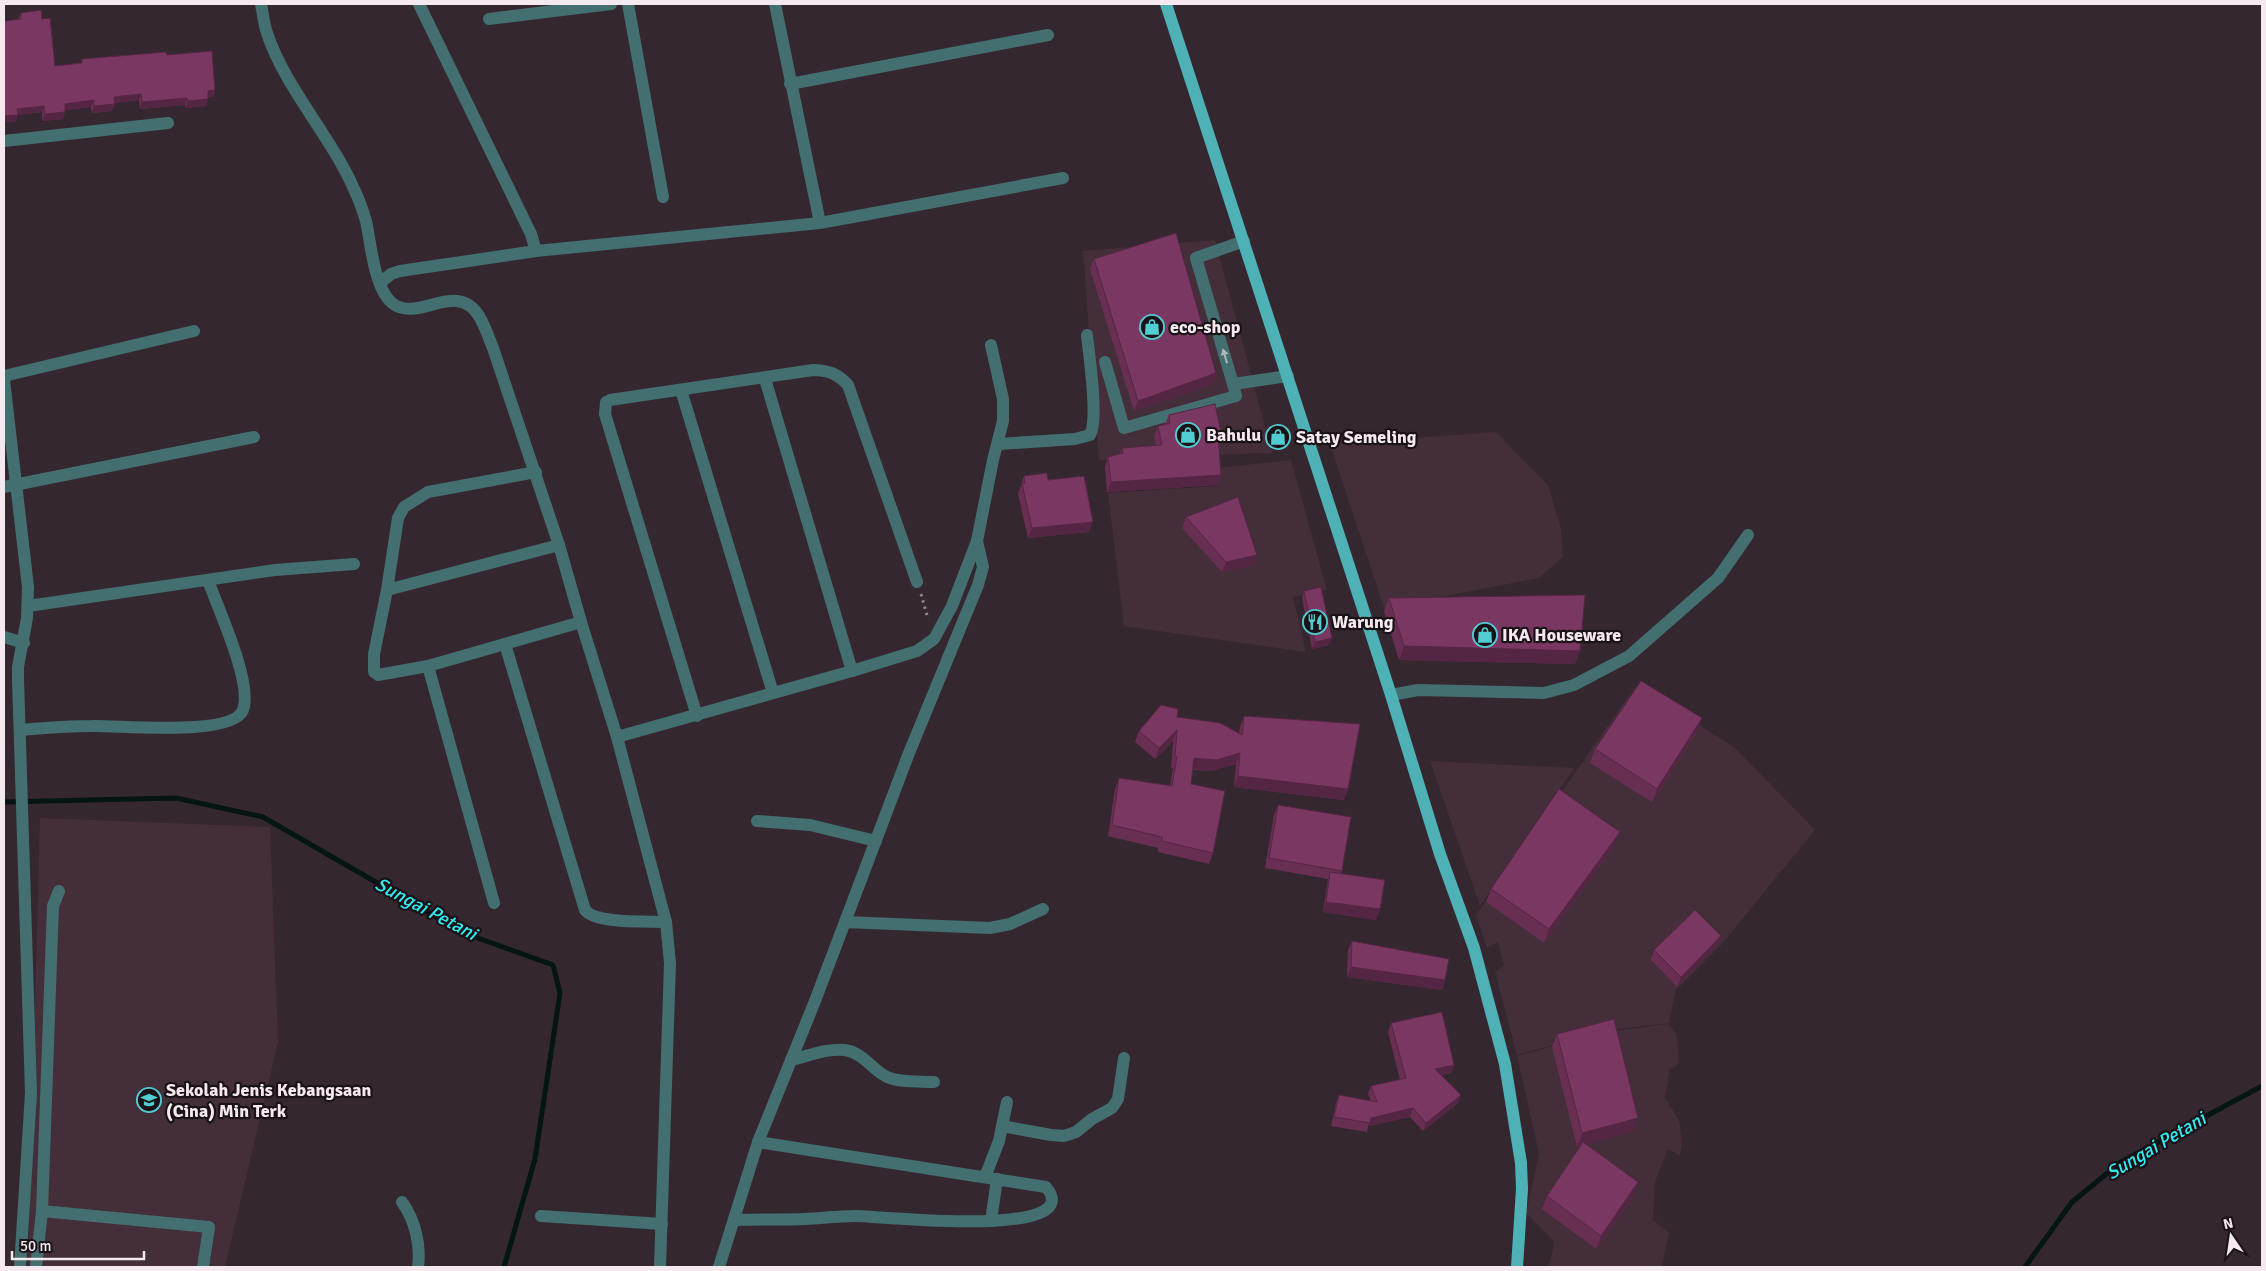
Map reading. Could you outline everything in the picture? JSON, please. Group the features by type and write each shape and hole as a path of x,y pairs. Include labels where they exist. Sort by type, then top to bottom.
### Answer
{"main road":[{"path":"1166,4 1391,695 1440,854 1474,948 1505,1064 1520,1163 1521,1207 1517,1267"}],"street":[{"path":"261,4 267,32 281,64 354,189 365,220 380,283 386,296 393,304 401,308 414,308 457,300 465,302 479,316 493,348 536,472 617,737 666,922 670,963 660,1267"},
{"path":"419,4 531,234 536,251"},
{"path":"489,19 611,4"},
{"path":"628,4 663,197"},
{"path":"775,4 820,223"},
{"path":"790,84 1048,35"},
{"path":"4,141 168,123"},
{"path":"380,283 391,274 400,271 536,251 820,223 1064,178"},
{"path":"1105,362 1124,428 1236,396 1196,258 1244,241"},
{"path":"4,376 194,331"},
{"path":"999,444 1075,439 1090,435 1093,430 1093,405 1087,334"},
{"path":"617,737 697,716 917,651 934,639 952,606 977,541 993,460 999,444 1004,407 990,345"},
{"path":"697,716 605,414 606,402 615,398 822,370 840,376 848,386 917,582"},
{"path":"1233,384 1288,376"},
{"path":"765,378 852,671"},
{"path":"4,380 10,487 28,587 24,643 18,667 31,1093 20,1267"},
{"path":"681,390 773,693"},
{"path":"10,487 254,437"},
{"path":"536,472 428,492 404,507 398,518 387,590 374,654 374,672 378,675 387,675 428,666 581,622"},
{"path":"1391,695 1426,690 1544,693 1574,685 1629,656 1636,650 1718,578 1748,535"},
{"path":"719,1267 758,1142 909,753 978,585 983,566 977,541"},
{"path":"387,590 559,546"},
{"path":"28,606 275,570 354,564"},
{"path":"20,730 94,726 163,728 215,725 236,719 243,711 242,671 208,580"},
{"path":"4,637 24,643"},
{"path":"504,644 585,910 588,914 599,919 666,922"},
{"path":"428,666 494,904"},
{"path":"757,821 810,825 876,841"},
{"path":"36,1267 42,1211 53,906 59,891"},
{"path":"845,922 990,928 1010,924 1043,909"},
{"path":"791,1060 828,1051 844,1050 859,1055 885,1076 896,1080 934,1082"},
{"path":"1002,1126 1050,1135 1064,1136 1076,1132 1092,1119 1112,1108 1118,1099 1124,1058"},
{"path":"991,1221 991,1178 1007,1102"},
{"path":"734,1220 856,1216 991,1221 1018,1220 1031,1216 1049,1206 1052,1200 1051,1193 1046,1187 758,1142"},
{"path":"402,1202 412,1216 418,1251 418,1267"},
{"path":"42,1211 209,1227 203,1267"},
{"path":"541,1216 662,1224"}],"path":[{"path":"917,582 934,639"}],"shaded area":[{"path":"1215,240 1272,453 1118,457 1099,461 1083,251"},
{"path":"1496,432 1548,485 1561,529 1563,557 1539,578 1384,608 1330,444"},
{"path":"1291,460 1327,590 1293,597 1306,652 1124,626 1108,493 1217,486 1218,468"},
{"path":"1634,688 1652,695 1734,747 1815,830 1721,945 1676,990 1669,1023 1610,1030 1517,1055 1495,972 1504,966 1498,942 1487,948 1476,915"},
{"path":"1430,761 1574,768 1480,906"},
{"name":"Sekolah Jenis Kebangsaan (Cina) Min Terk","path":"40,818 270,827 278,1042 225,1267 28,1267"},
{"path":"1669,1024 1677,1036 1679,1064 1670,1069 1665,1098 1679,1120 1682,1142 1680,1156 1668,1149 1655,1182 1653,1220 1669,1233 1662,1267 1548,1267 1555,1242 1526,1213 1539,1154 1517,1056 1610,1031"}],"building":[{"path":"41,10 42,19 50,18 55,66 82,63 82,59 166,52 167,55 212,51 215,90 208,91 208,99 188,101 187,98 142,102 141,94 114,97 115,104 94,106 94,100 65,104 65,112 45,114 44,106 17,109 18,115 4,116 4,21 21,19 21,13"},
{"name":"eco-shop","path":"1176,233 1216,373 1138,401 1094,259"},
{"path":"1215,404 1221,432 1218,433 1221,475 1111,482 1108,457 1123,453 1122,448 1162,445 1158,426 1170,423 1169,415"},
{"path":"1047,473 1048,480 1084,476 1093,522 1032,528 1022,484 1025,483 1024,476"},
{"path":"1238,497 1257,555 1226,562 1186,517"},
{"name":"Warung","path":"1321,587 1332,638 1315,642 1304,591"},
{"name":"IKA Houseware","path":"1585,595 1580,651 1404,646 1389,598"},
{"path":"1641,681 1702,718 1657,789 1595,749"},
{"path":"1161,705 1178,709 1177,717 1220,723 1242,735 1244,716 1360,724 1348,789 1238,776 1240,753 1216,760 1194,758 1191,784 1225,791 1213,853 1162,841 1162,837 1112,825 1119,778 1172,786 1177,757 1175,757 1177,730 1159,748 1139,731"},
{"path":"1559,789 1620,832 1549,929 1491,889"},
{"path":"1278,805 1351,817 1342,871 1269,858"},
{"path":"1330,872 1385,880 1380,909 1326,902"},
{"path":"1695,910 1721,936 1681,977 1654,950"},
{"path":"1352,941 1449,959 1445,980 1351,967"},
{"path":"1442,1012 1454,1065 1435,1069 1461,1095 1426,1123 1413,1108 1371,1118 1370,1123 1334,1117 1339,1095 1377,1102 1371,1086 1406,1078 1391,1023"},
{"path":"1614,1019 1638,1118 1582,1133 1557,1034"},
{"path":"1583,1142 1638,1182 1601,1236 1547,1196"}],"waterway":[{"name":"Sungai Petani","path":"4,802 176,798 263,817 464,933 553,965 560,993 535,1159 504,1267"},
{"name":"Sungai Petani","path":"2025,1267 2072,1202 2121,1162 2262,1086"}],"place":[{"name":"eco-shop","path":"1152,327"},
{"name":"Bahulu","path":"1188,435"},
{"name":"Satay Semeling","path":"1278,437"},
{"name":"Warung","path":"1315,622"},
{"name":"IKA Houseware","path":"1485,635"},
{"name":"Sekolah Jenis Kebangsaan (Cina) Min Terk","path":"149,1100"}]}
